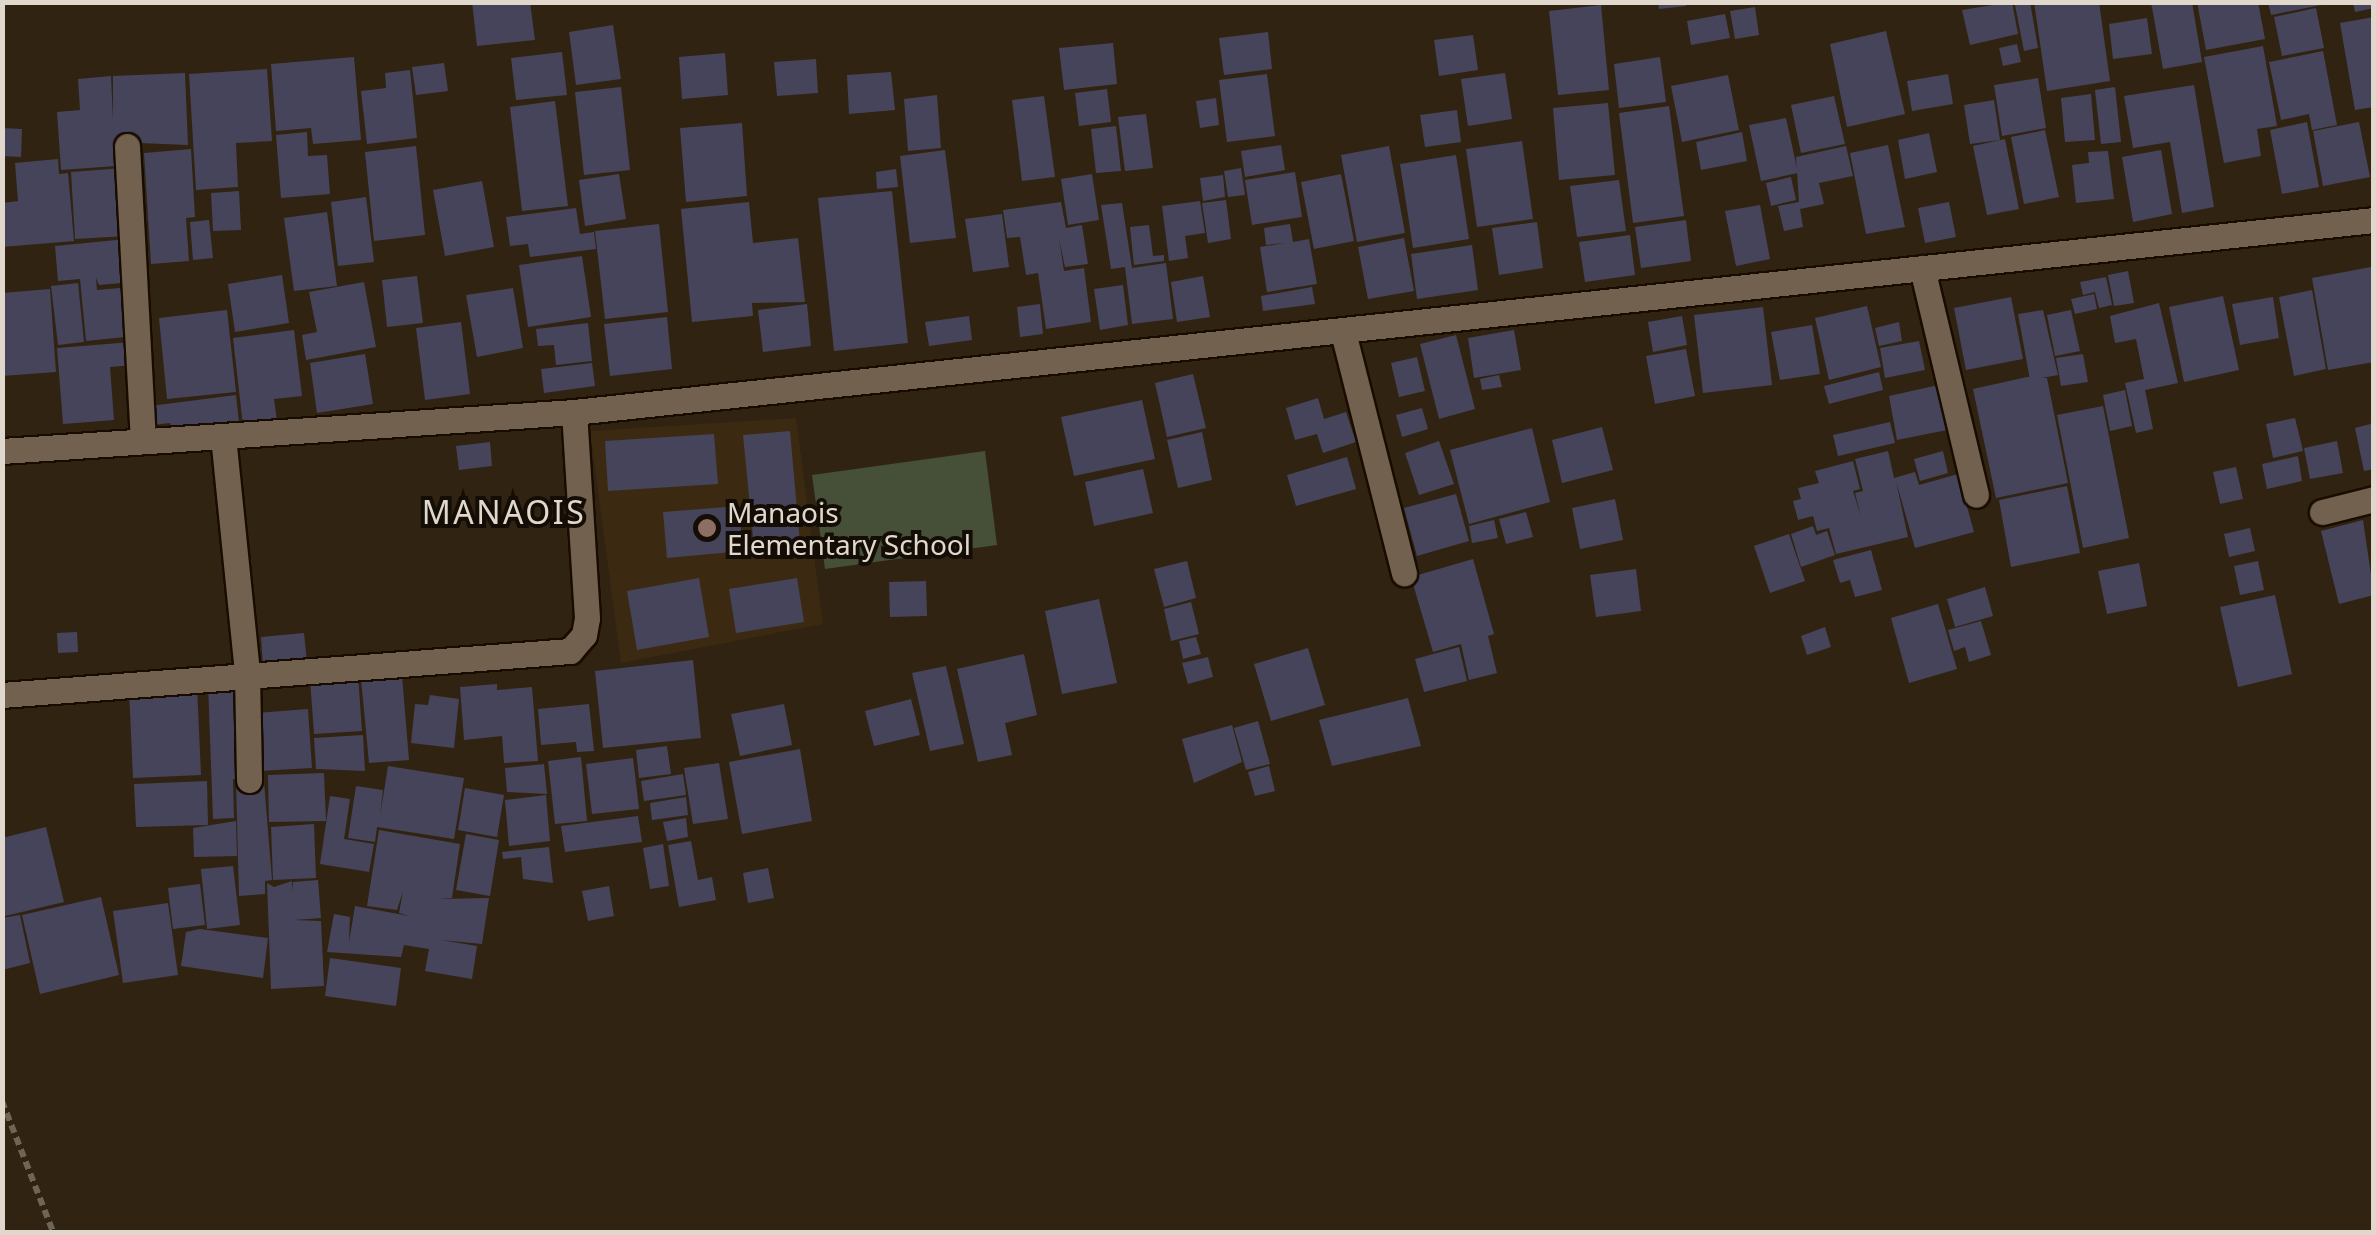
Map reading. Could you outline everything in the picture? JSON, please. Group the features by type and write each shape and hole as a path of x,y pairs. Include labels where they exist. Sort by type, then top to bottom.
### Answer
{"street":[{"path":"127,146 144,441"},
{"path":"2,450 574,412 2374,220"},
{"path":"1922,268 1976,495"},
{"path":"1343,332 1404,573"},
{"path":"2,695 247,673 570,651 584,635 586,618 574,412"},
{"path":"223,436 247,673 250,780"},
{"path":"2322,512 2374,500"}],"path":[{"path":"2,1100 53,1232"}],"shaded area":[{"name":"Manaois Elementary School","path":"796,418 823,624 621,663 590,431"}],"green space":[{"path":"985,451 997,545 825,569 812,475"}],"building":[{"path":"472,2 530,2 535,40 477,46"},
{"path":"1658,2 1686,2 1686,6 1659,9"},
{"path":"2012,2 2018,34 1970,45 1962,10"},
{"path":"2030,2 2038,48 2024,51 2015,5"},
{"path":"2034,2 2099,2 2110,81 2047,91"},
{"path":"2151,2 2192,2 2202,62 2163,69"},
{"path":"2197,2 2258,2 2265,39 2206,50"},
{"path":"2268,2 2326,2 2326,4 2271,15"},
{"path":"2353,2 2374,2 2374,8 2355,12"},
{"path":"1601,5 1609,90 1558,95 1549,11"},
{"path":"1755,7 1759,35 1735,39 1730,11"},
{"path":"2316,8 2324,48 2282,56 2274,17"},
{"path":"1725,14 1730,38 1691,45 1687,21"},
{"path":"2374,17 2374,107 2355,110 2340,23"},
{"path":"2147,18 2152,54 2113,59 2109,24"},
{"path":"613,25 621,79 576,85 569,32"},
{"path":"1886,31 1905,114 1847,127 1830,44"},
{"path":"1268,32 1272,69 1224,75 1219,38"},
{"path":"1473,35 1478,70 1439,76 1434,40"},
{"path":"1113,43 1117,84 1064,90 1059,48"},
{"path":"2017,44 2021,62 2003,66 1999,48"},
{"path":"2263,46 2277,126 2257,129 2261,156 2224,163 2204,57"},
{"path":"2323,51 2337,125 2312,130 2309,114 2281,120 2269,62"},
{"path":"562,52 567,95 516,100 511,58"},
{"path":"725,53 728,95 682,99 679,57"},
{"path":"354,57 361,140 313,144 311,128 276,131 271,64"},
{"path":"1660,57 1666,102 1619,108 1614,64"},
{"path":"816,59 818,93 777,96 774,62"},
{"path":"444,63 448,91 416,95 412,67"},
{"path":"267,69 272,141 236,143 238,187 196,190 189,74"},
{"path":"410,70 417,138 367,144 361,91 386,88 385,73"},
{"path":"891,72 895,110 849,114 847,75"},
{"path":"185,73 188,145 115,142 116,166 61,170 57,112 80,110 78,79 111,76 113,121 113,76"},
{"path":"1505,73 1512,119 1468,126 1461,79"},
{"path":"1267,74 1275,136 1227,142 1219,80"},
{"path":"1948,74 1953,104 1912,111 1907,81"},
{"path":"1728,75 1739,130 1682,142 1671,86"},
{"path":"2038,78 2046,128 2002,136 1994,85"},
{"path":"2194,85 2214,207 2182,213 2170,142 2133,148 2124,96"},
{"path":"621,87 630,170 584,175 575,92"},
{"path":"2115,87 2121,142 2101,144 2095,90"},
{"path":"1107,89 1111,122 1079,126 1075,93"},
{"path":"2091,94 2095,140 2065,142 2061,98"},
{"path":"937,95 941,148 908,151 904,99"},
{"path":"1044,96 1055,177 1022,181 1012,100"},
{"path":"1834,96 1845,144 1801,153 1791,105"},
{"path":"1216,98 1219,125 1200,128 1196,101"},
{"path":"1994,100 2000,140 1970,144 1964,105"},
{"path":"555,101 568,206 522,211 510,107"},
{"path":"1608,103 1615,175 1559,180 1553,108"},
{"path":"1669,106 1684,216 1633,223 1619,113"},
{"path":"1457,110 1461,142 1425,147 1420,115"},
{"path":"1146,114 1153,168 1125,171 1118,117"},
{"path":"1786,118 1798,173 1761,181 1749,125"},
{"path":"2307,122 2319,187 2282,194 2270,130"},
{"path":"2359,122 2370,177 2323,186 2313,131"},
{"path":"742,123 747,196 686,202 680,128"},
{"path":"1116,126 1121,171 1096,173 1091,129"},
{"path":"2,128 22,129 21,157 2,156"},
{"path":"2045,130 2059,197 2024,204 2011,137"},
{"path":"307,132 308,156 327,155 330,194 281,198 276,135"},
{"path":"1742,132 1747,161 1701,170 1696,142"},
{"path":"1929,133 1937,172 1905,179 1898,140"},
{"path":"2005,139 2019,209 1987,215 1973,146"},
{"path":"1522,141 1533,219 1477,227 1466,149"},
{"path":"1281,145 1285,170 1245,177 1241,151"},
{"path":"1888,145 1905,227 1866,234 1850,153"},
{"path":"416,146 425,235 374,241 365,152"},
{"path":"1389,146 1405,233 1357,242 1341,155"},
{"path":"1846,146 1853,176 1819,183 1824,204 1800,209 1803,227 1784,231 1778,206 1799,202 1796,157"},
{"path":"191,149 195,217 186,218 189,261 151,264 144,153"},
{"path":"945,150 956,238 910,243 900,156"},
{"path":"2161,150 2172,214 2133,222 2122,157"},
{"path":"2108,151 2114,199 2076,203 2072,165 2089,163 2088,152"},
{"path":"1456,155 1469,239 1413,248 1400,164"},
{"path":"58,159 59,174 68,173 74,241 2,247 2,203 18,201 15,163"},
{"path":"124,168 127,236 75,239 71,172"},
{"path":"1241,168 1245,195 1228,197 1224,171"},
{"path":"896,169 898,187 877,189 876,172"},
{"path":"1295,172 1302,217 1252,225 1245,180"},
{"path":"619,174 626,219 585,226 579,180"},
{"path":"1092,174 1099,220 1068,225 1061,179"},
{"path":"1341,174 1354,241 1314,249 1301,182"},
{"path":"1223,175 1225,197 1203,201 1200,178"},
{"path":"1791,177 1796,200 1771,206 1766,183"},
{"path":"1619,180 1626,231 1577,237 1570,186"},
{"path":"482,181 494,247 445,256 433,190"},
{"path":"239,191 241,230 213,231 211,193"},
{"path":"892,191 908,343 834,351 818,198"},
{"path":"366,197 374,262 338,266 331,202"},
{"path":"1226,200 1231,239 1208,243 1202,203"},
{"path":"1200,201 1205,233 1185,236 1188,258 1169,261 1162,206"},
{"path":"749,202 753,243 798,238 805,302 752,303 753,316 692,322 681,209"},
{"path":"1061,202 1066,228 1082,225 1088,264 1065,267 1059,239 1064,271 1084,268 1091,322 1046,329 1038,273 1026,275 1020,237 1007,238 1003,210"},
{"path":"1949,202 1956,237 1925,243 1918,208"},
{"path":"1122,203 1132,268 1166,263 1173,319 1132,324 1125,267 1111,269 1101,205"},
{"path":"1760,205 1770,259 1736,266 1725,211"},
{"path":"576,208 580,234 594,232 596,249 530,257 528,244 510,246 506,217"},
{"path":"327,212 337,286 294,291 284,218"},
{"path":"1002,214 1009,267 973,272 965,219"},
{"path":"209,220 213,258 193,260 190,222"},
{"path":"1686,220 1691,261 1641,268 1635,227"},
{"path":"1537,222 1543,268 1499,275 1492,228"},
{"path":"659,224 668,312 605,319 595,231"},
{"path":"1290,224 1293,242 1309,239 1317,284 1267,292 1260,247 1285,243 1266,245 1264,228"},
{"path":"1149,225 1153,256 1164,255 1164,261 1134,265 1130,227"},
{"path":"1630,235 1635,275 1585,282 1579,242"},
{"path":"1404,238 1414,291 1368,299 1358,247"},
{"path":"127,239 132,282 99,285 96,278 97,290 131,287 135,336 86,341 80,279 58,281 55,246"},
{"path":"1472,245 1478,290 1417,299 1411,254"},
{"path":"582,256 591,317 528,327 519,265"},
{"path":"2371,267 2374,362 2328,370 2312,278"},
{"path":"2128,271 2134,303 2114,306 2108,275"},
{"path":"282,275 289,323 235,332 228,284"},
{"path":"417,276 423,323 387,327 382,280"},
{"path":"1203,276 1210,317 1177,322 1171,282"},
{"path":"2106,277 2112,305 2099,308 2095,292 2083,295 2080,282"},
{"path":"364,282 376,347 306,360 302,335 317,332 309,292"},
{"path":"78,283 84,342 58,345 51,286"},
{"path":"1123,285 1128,325 1100,330 1094,289"},
{"path":"1312,287 1315,304 1263,311 1261,296"},
{"path":"513,288 523,348 477,357 466,295"},
{"path":"50,289 56,372 2,376 2,293"},
{"path":"2312,290 2326,369 2294,376 2279,297"},
{"path":"2094,294 2097,309 2075,314 2071,299"},
{"path":"2223,296 2239,370 2184,382 2169,307"},
{"path":"2011,297 2023,359 1966,370 1954,308"},
{"path":"2273,297 2279,338 2240,345 2232,304"},
{"path":"2159,303 2178,383 2145,390 2153,429 2136,433 2125,383 2144,379 2136,339 2115,343 2110,316"},
{"path":"807,304 811,346 763,352 758,310"},
{"path":"1040,304 1043,334 1020,337 1017,307"},
{"path":"1867,306 1881,367 1829,380 1815,318"},
{"path":"1763,307 1772,385 1703,393 1694,315"},
{"path":"227,310 236,392 167,399 159,318"},
{"path":"2043,310 2058,375 2030,380 2018,314"},
{"path":"2071,310 2080,351 2055,356 2047,315"},
{"path":"969,316 972,340 929,346 925,322"},
{"path":"1682,316 1687,345 1653,352 1648,322"},
{"path":"667,317 672,369 610,376 604,324"},
{"path":"461,322 470,394 425,400 416,328"},
{"path":"1899,322 1902,341 1879,346 1875,328"},
{"path":"588,323 592,361 556,365 554,345 538,346 536,329"},
{"path":"1812,325 1820,374 1780,380 1771,332"},
{"path":"294,330 302,396 274,399 277,421 243,426 233,338"},
{"path":"1514,330 1521,370 1474,378 1468,338"},
{"path":"1456,335 1475,409 1439,419 1420,344"},
{"path":"1919,341 1925,370 1885,378 1880,348"},
{"path":"132,342 133,365 110,367 114,420 63,424 57,348"},
{"path":"1686,349 1695,396 1655,404 1646,356"},
{"path":"365,354 373,404 317,413 310,363"},
{"path":"2083,354 2088,382 2061,386 2056,358"},
{"path":"1417,357 1425,391 1399,397 1391,363"},
{"path":"592,363 595,386 544,393 541,369"},
{"path":"1879,372 1883,390 1829,404 1824,386"},
{"path":"1193,374 1206,428 1167,437 1155,383"},
{"path":"1499,375 1502,387 1482,390 1480,379"},
{"path":"2027,377 2047,378 2068,483 1996,498 1973,389"},
{"path":"1943,384 1952,429 1897,440 1889,396"},
{"path":"2125,390 2132,426 2110,431 2103,395"},
{"path":"236,395 239,422 171,431 170,423 152,425 150,406"},
{"path":"1318,398 1324,419 1346,412 1356,442 1323,453 1317,434 1295,440 1286,408"},
{"path":"1142,400 1155,459 1074,476 1061,417"},
{"path":"2103,406 2129,538 2083,548 2057,415"},
{"path":"1422,408 1428,429 1402,437 1396,415"},
{"path":"2295,418 2303,451 2273,458 2266,424"},
{"path":"1890,422 1895,443 1838,456 1833,435"},
{"path":"2374,423 2374,469 2364,471 2355,428"},
{"path":"1602,427 1613,470 1562,483 1552,440"},
{"path":"1532,428 1550,502 1469,524 1450,450"},
{"path":"790,431 800,543 754,547 743,435"},
{"path":"1202,432 1212,480 1178,488 1167,440"},
{"path":"714,434 718,484 608,491 605,441"},
{"path":"1439,441 1454,484 1419,495 1405,453"},
{"path":"2337,441 2343,473 2310,479 2304,448"},
{"path":"490,442 492,466 459,470 456,446"},
{"path":"1888,451 1894,478 1915,472 1919,485 1958,474 1974,532 1915,548 1896,481 1908,537 1836,554 1829,528 1817,531 1813,516 1798,520 1793,501 1801,499 1798,488 1819,483 1815,471 1853,461 1860,489 1853,491 1861,516 1855,493 1863,491 1855,459"},
{"path":"1943,451 1948,473 1920,481 1914,459"},
{"path":"2298,456 2302,481 2267,489 2262,464"},
{"path":"1347,457 1356,489 1296,506 1287,475"},
{"path":"2236,467 2243,499 2220,504 2213,472"},
{"path":"1143,469 1153,513 1094,526 1085,482"},
{"path":"2067,486 2080,553 2011,567 1999,500"},
{"path":"1456,494 1469,541 1417,556 1404,508"},
{"path":"1615,499 1623,540 1580,549 1572,508"},
{"path":"739,506 743,551 667,558 663,512"},
{"path":"1526,512 1533,537 1506,544 1499,519"},
{"path":"1494,520 1498,538 1472,543 1469,526"},
{"path":"2363,520 2374,595 2339,604 2321,531"},
{"path":"1813,526 1816,535 1827,531 1835,555 1801,567 1791,534"},
{"path":"2250,528 2255,551 2229,557 2224,534"},
{"path":"1789,534 1805,581 1770,593 1754,546"},
{"path":"1871,550 1882,590 1855,597 1850,580 1840,583 1833,560"},
{"path":"1473,559 1494,634 1488,636 1497,673 1469,680 1461,644 1433,652 1411,577"},
{"path":"1187,561 1196,598 1164,607 1154,569"},
{"path":"2258,561 2264,590 2240,595 2234,566"},
{"path":"2139,563 2147,606 2107,614 2098,571"},
{"path":"1636,569 1641,611 1596,617 1590,575"},
{"path":"699,578 709,637 637,650 627,591"},
{"path":"797,578 804,622 736,633 729,589"},
{"path":"926,581 927,616 890,617 889,582"},
{"path":"1985,587 1993,616 1955,627 1947,599"},
{"path":"2275,595 2292,674 2238,687 2220,607"},
{"path":"1099,599 1117,683 1062,694 1045,611"},
{"path":"1191,602 1199,634 1171,641 1164,609"},
{"path":"1938,604 1957,669 1909,683 1891,618"},
{"path":"1981,621 1991,655 1969,662 1965,647 1954,651 1948,630"},
{"path":"1825,627 1831,647 1807,655 1801,636"},
{"path":"77,632 78,652 58,653 57,633"},
{"path":"304,633 307,663 263,666 261,637"},
{"path":"1196,637 1201,654 1183,659 1179,641"},
{"path":"1459,647 1467,681 1424,692 1415,659"},
{"path":"1308,648 1325,705 1271,721 1254,664"},
{"path":"1024,654 1037,715 1005,723 1012,755 978,762 957,669"},
{"path":"1208,657 1213,677 1188,684 1182,663"},
{"path":"693,660 701,738 603,748 595,671"},
{"path":"946,666 964,744 930,751 912,673"},
{"path":"358,675 362,731 314,734 310,679"},
{"path":"402,676 409,760 369,763 361,679"},
{"path":"240,683 243,779 233,779 234,818 213,819 208,684"},
{"path":"497,684 497,690 532,687 538,761 504,763 502,736 464,740 460,687"},
{"path":"197,686 201,775 133,778 129,690"},
{"path":"430,695 459,699 454,748 411,743 415,704 428,705"},
{"path":"1408,698 1421,746 1332,766 1319,720"},
{"path":"911,699 920,735 874,746 865,711"},
{"path":"589,704 594,751 577,752 576,742 541,745 538,709"},
{"path":"784,704 792,745 740,756 731,714"},
{"path":"308,709 312,768 259,771 256,713"},
{"path":"1258,721 1270,764 1246,770 1234,728"},
{"path":"1232,725 1242,762 1194,783 1182,739"},
{"path":"363,735 365,771 316,769 314,738"},
{"path":"667,746 671,774 639,778 636,750"},
{"path":"800,749 812,821 742,834 729,762"},
{"path":"581,757 587,821 555,824 548,761"},
{"path":"633,758 639,809 592,814 586,764"},
{"path":"719,763 728,819 693,824 684,768"},
{"path":"544,764 547,794 507,792 505,768"},
{"path":"388,766 464,778 454,839 377,827 375,842 348,838 356,786 383,790 380,816"},
{"path":"1269,766 1275,791 1255,796 1248,772"},
{"path":"324,773 326,821 269,822 268,775"},
{"path":"683,774 686,795 644,801 641,781"},
{"path":"207,781 208,825 136,827 134,784"},
{"path":"264,782 272,880 265,881 265,894 239,896 236,783"},
{"path":"465,788 504,795 497,837 458,830"},
{"path":"546,795 550,841 509,846 505,800"},
{"path":"330,796 350,799 344,839 374,844 369,872 320,864"},
{"path":"686,797 688,815 652,820 650,803"},
{"path":"638,816 642,842 565,852 561,826"},
{"path":"686,818 688,837 667,841 663,822"},
{"path":"236,821 237,856 194,857 193,828"},
{"path":"314,824 316,878 273,880 271,827"},
{"path":"46,827 64,902 5,916 2,838"},
{"path":"379,830 460,844 452,898 438,899 489,898 482,944 441,940 477,946 472,979 425,971 429,949 404,945 401,957 327,952 334,914 350,917 349,942 355,906 409,916 399,913 403,891 397,910 367,906"},
{"path":"466,834 499,840 490,896 456,890"},
{"path":"691,841 698,880 712,877 716,900 679,907 668,845"},
{"path":"663,844 669,886 650,889 643,848"},
{"path":"549,847 553,883 523,879 521,857 503,859 502,852"},
{"path":"233,866 240,925 207,929 201,869"},
{"path":"768,868 774,898 748,903 743,873"},
{"path":"318,880 321,918 294,920 321,921 324,986 271,989 267,883 274,887 292,881 292,892 293,882"},
{"path":"200,884 205,925 173,929 168,888"},
{"path":"609,886 614,916 588,921 582,891"},
{"path":"101,897 119,975 40,994 22,915"},
{"path":"168,903 178,975 123,983 113,911"},
{"path":"20,915 30,963 2,970 2,918"},
{"path":"200,929 268,938 263,978 181,966 186,932"},
{"path":"330,958 401,968 396,1006 325,996"}],"place":[{"name":"Manaois Elementary School","path":"707,528"}],"district":[{"name":"MANAOIS","path":"504,512"}]}
